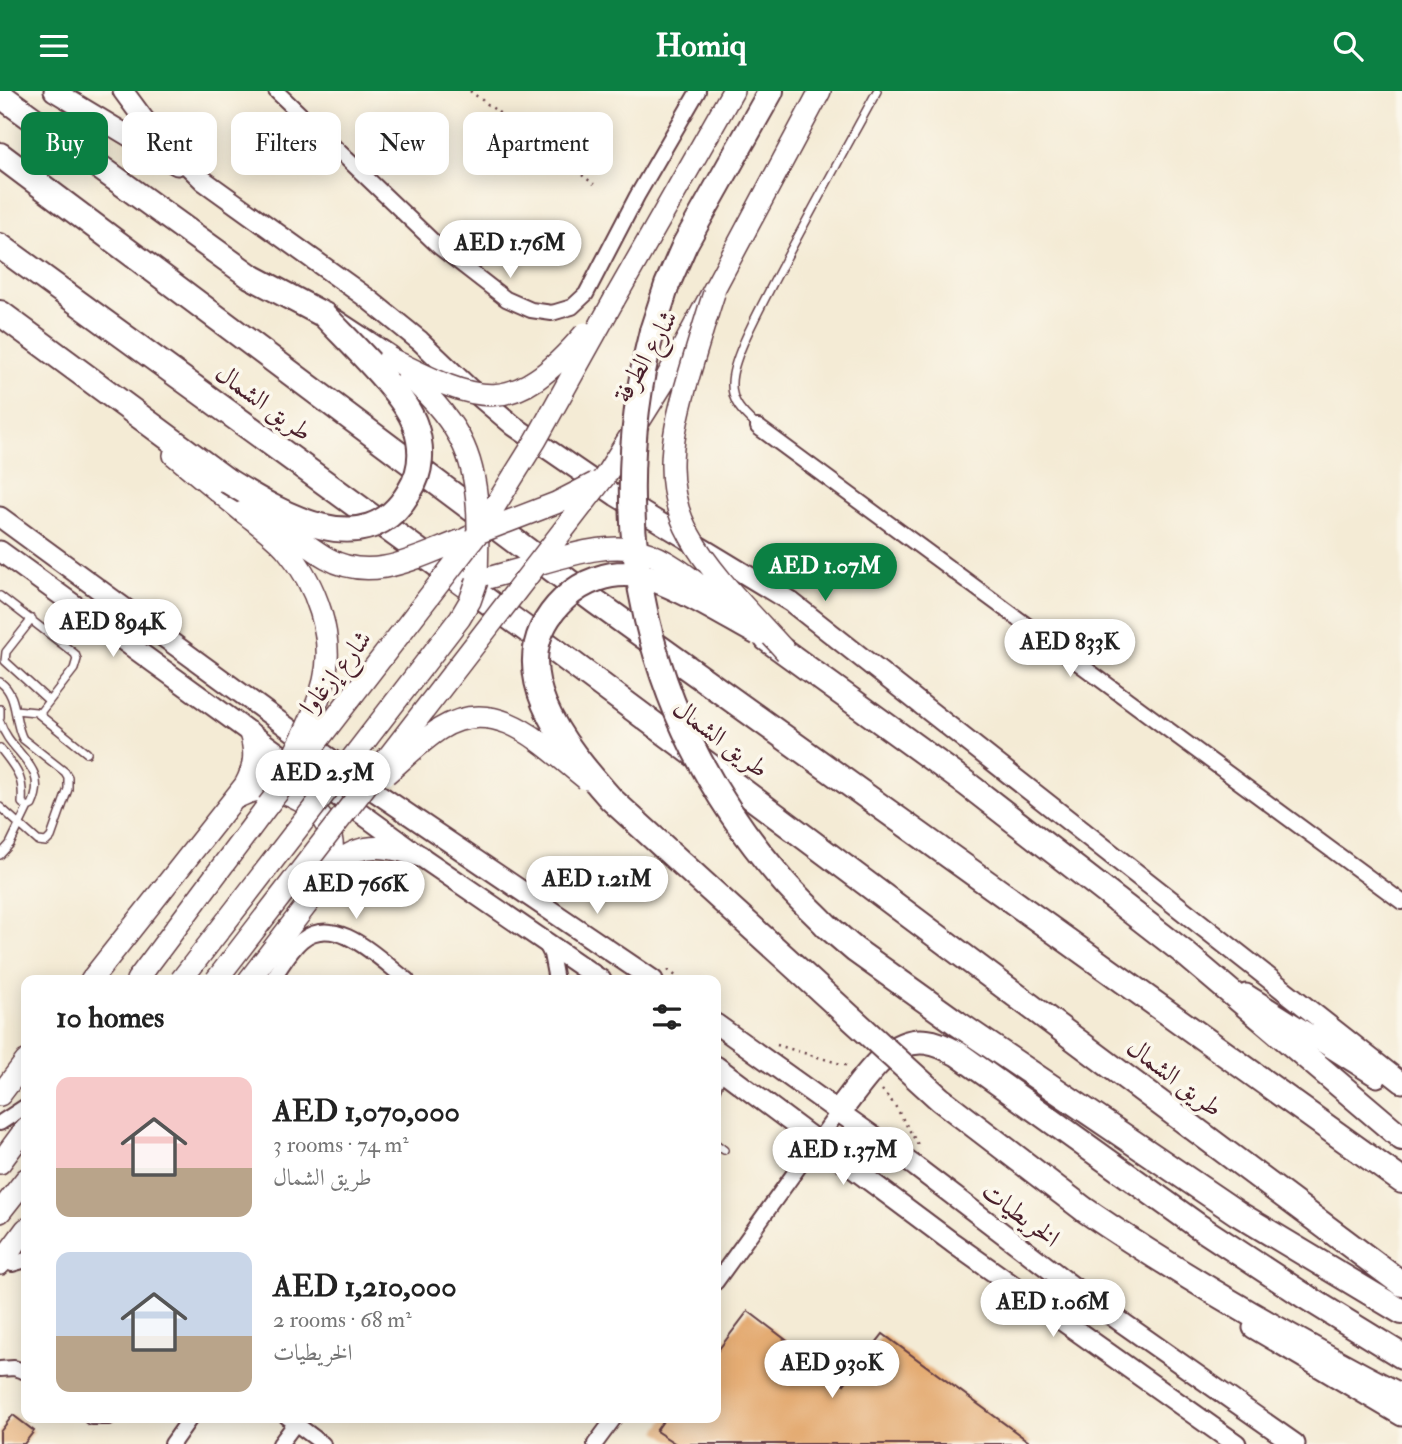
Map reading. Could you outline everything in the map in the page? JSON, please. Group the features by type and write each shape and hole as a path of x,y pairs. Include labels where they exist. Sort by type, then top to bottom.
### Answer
{"highway":[{"path":"771,91 685,244 667,285 652,331 635,413 631,459 631,518 643,607 666,688 688,738 713,784 745,833 779,877 855,950 957,1023 1237,1213 1402,1312"},
{"path":"0,95 250,276 324,315 389,358"},
{"name":"طريق الشمال","path":"0,155 596,602 1402,1181"},
{"name":"طريق الشمال","path":"0,246 567,660 1402,1284"},
{"path":"0,313 90,379 158,435 262,502 314,525 340,530 360,528 383,520 411,490 421,457 417,431 412,417 387,384 324,315"},
{"path":"1402,1138 1182,951 967,784 758,633 663,583 641,575 622,574 586,583 557,607 546,624 538,648 536,669 540,695 552,722 571,752 611,799 940,1099 1132,1243 1330,1359 1402,1397"},
{"path":"839,1111 890,1052 909,1043 929,1042 958,1054 1198,1226 1402,1356"}],"main road":[{"path":"54,91 204,181 367,298 514,426 616,496 791,602 1402,1083"},
{"path":"123,91 151,129 204,181"},
{"name":"شارع الطرفة","path":"478,533 530,450 733,91"},
{"name":"شارع الطرفة","path":"355,800 605,476 666,379 820,91"},
{"path":"713,293 675,423 671,458 673,495 681,519 696,546 786,652"},
{"path":"389,358 439,383 465,392 490,394 515,391 549,372 614,300"},
{"path":"185,975 460,618 477,581 475,484 461,437 435,400 389,358"},
{"path":"158,435 281,543 299,566 319,608 327,645 324,681 310,719 268,805"},
{"path":"226,479 313,549 347,567 362,570 386,567 478,533 573,496 605,476"},
{"path":"0,517 377,793 646,975"},
{"name":"شارع إزغاوا","path":"141,975 478,533"},
{"path":"400,634 448,591 604,547 638,549 677,567 758,633"},
{"path":"0,551 420,856 592,975"},
{"path":"220,975 355,800 441,729 464,719 480,716 496,718 518,727 611,799"},
{"path":"96,975 245,785 255,754 250,733"},
{"path":"234,799 255,791 266,791 291,796 308,807 325,824 330,834 330,875"},
{"path":"252,975 341,860 360,848 392,849 420,856"},
{"path":"1182,951 1270,1010 1402,1092"},
{"name":"الخريطيات","path":"721,1028 839,1111 1090,1300 1295,1444"},
{"path":"0,1095 21,1068"},
{"path":"721,1070 953,1243 1236,1444"},
{"path":"0,1163 21,1135"},
{"path":"0,1212 21,1185"},
{"path":"9,1266 21,1240"},
{"path":"1132,1243 1181,1280 1259,1332 1402,1416"}],"street":[{"path":"276,91 439,247 506,299 531,310 552,313 572,307 586,294 637,196 698,91"},
{"path":"758,428 1402,902"},
{"path":"276,975 298,943 310,934 324,930 346,935 400,975"},
{"path":"544,940 551,954 555,975"},
{"path":"0,1123 21,1109"},
{"path":"721,1275 839,1111"},
{"path":"0,1369 21,1370"},
{"path":"172,1444 187,1423"},
{"path":"280,1444 290,1423"},
{"path":"294,1423 323,1444"},
{"path":"595,1444 611,1423"}],"lane":[{"path":"758,428 740,411 732,397 732,380 740,356 757,314 877,91"},
{"path":"0,597 32,619 75,654 77,659 74,669 39,714"},
{"path":"32,619 6,652 5,661 49,701"},
{"path":"0,683 11,693 23,739 65,772 69,783 49,840 38,841 0,807"},
{"path":"0,709 4,732 36,778 37,790 34,801 0,855"},
{"path":"15,710 39,714 87,753"},
{"path":"0,748 20,776 23,787 22,803 28,807"}],"path":[{"path":"470,91 594,184"},
{"path":"771,1042 792,1051 839,1062 866,1077 890,1098 921,1149"}],"building":[{"path":"748,1311 844,1384 883,1334 1032,1444 676,1444 656,1431 662,1423 721,1423 721,1346"},
{"path":"13,1415 34,1431 24,1444 0,1444 0,1432"}]}
